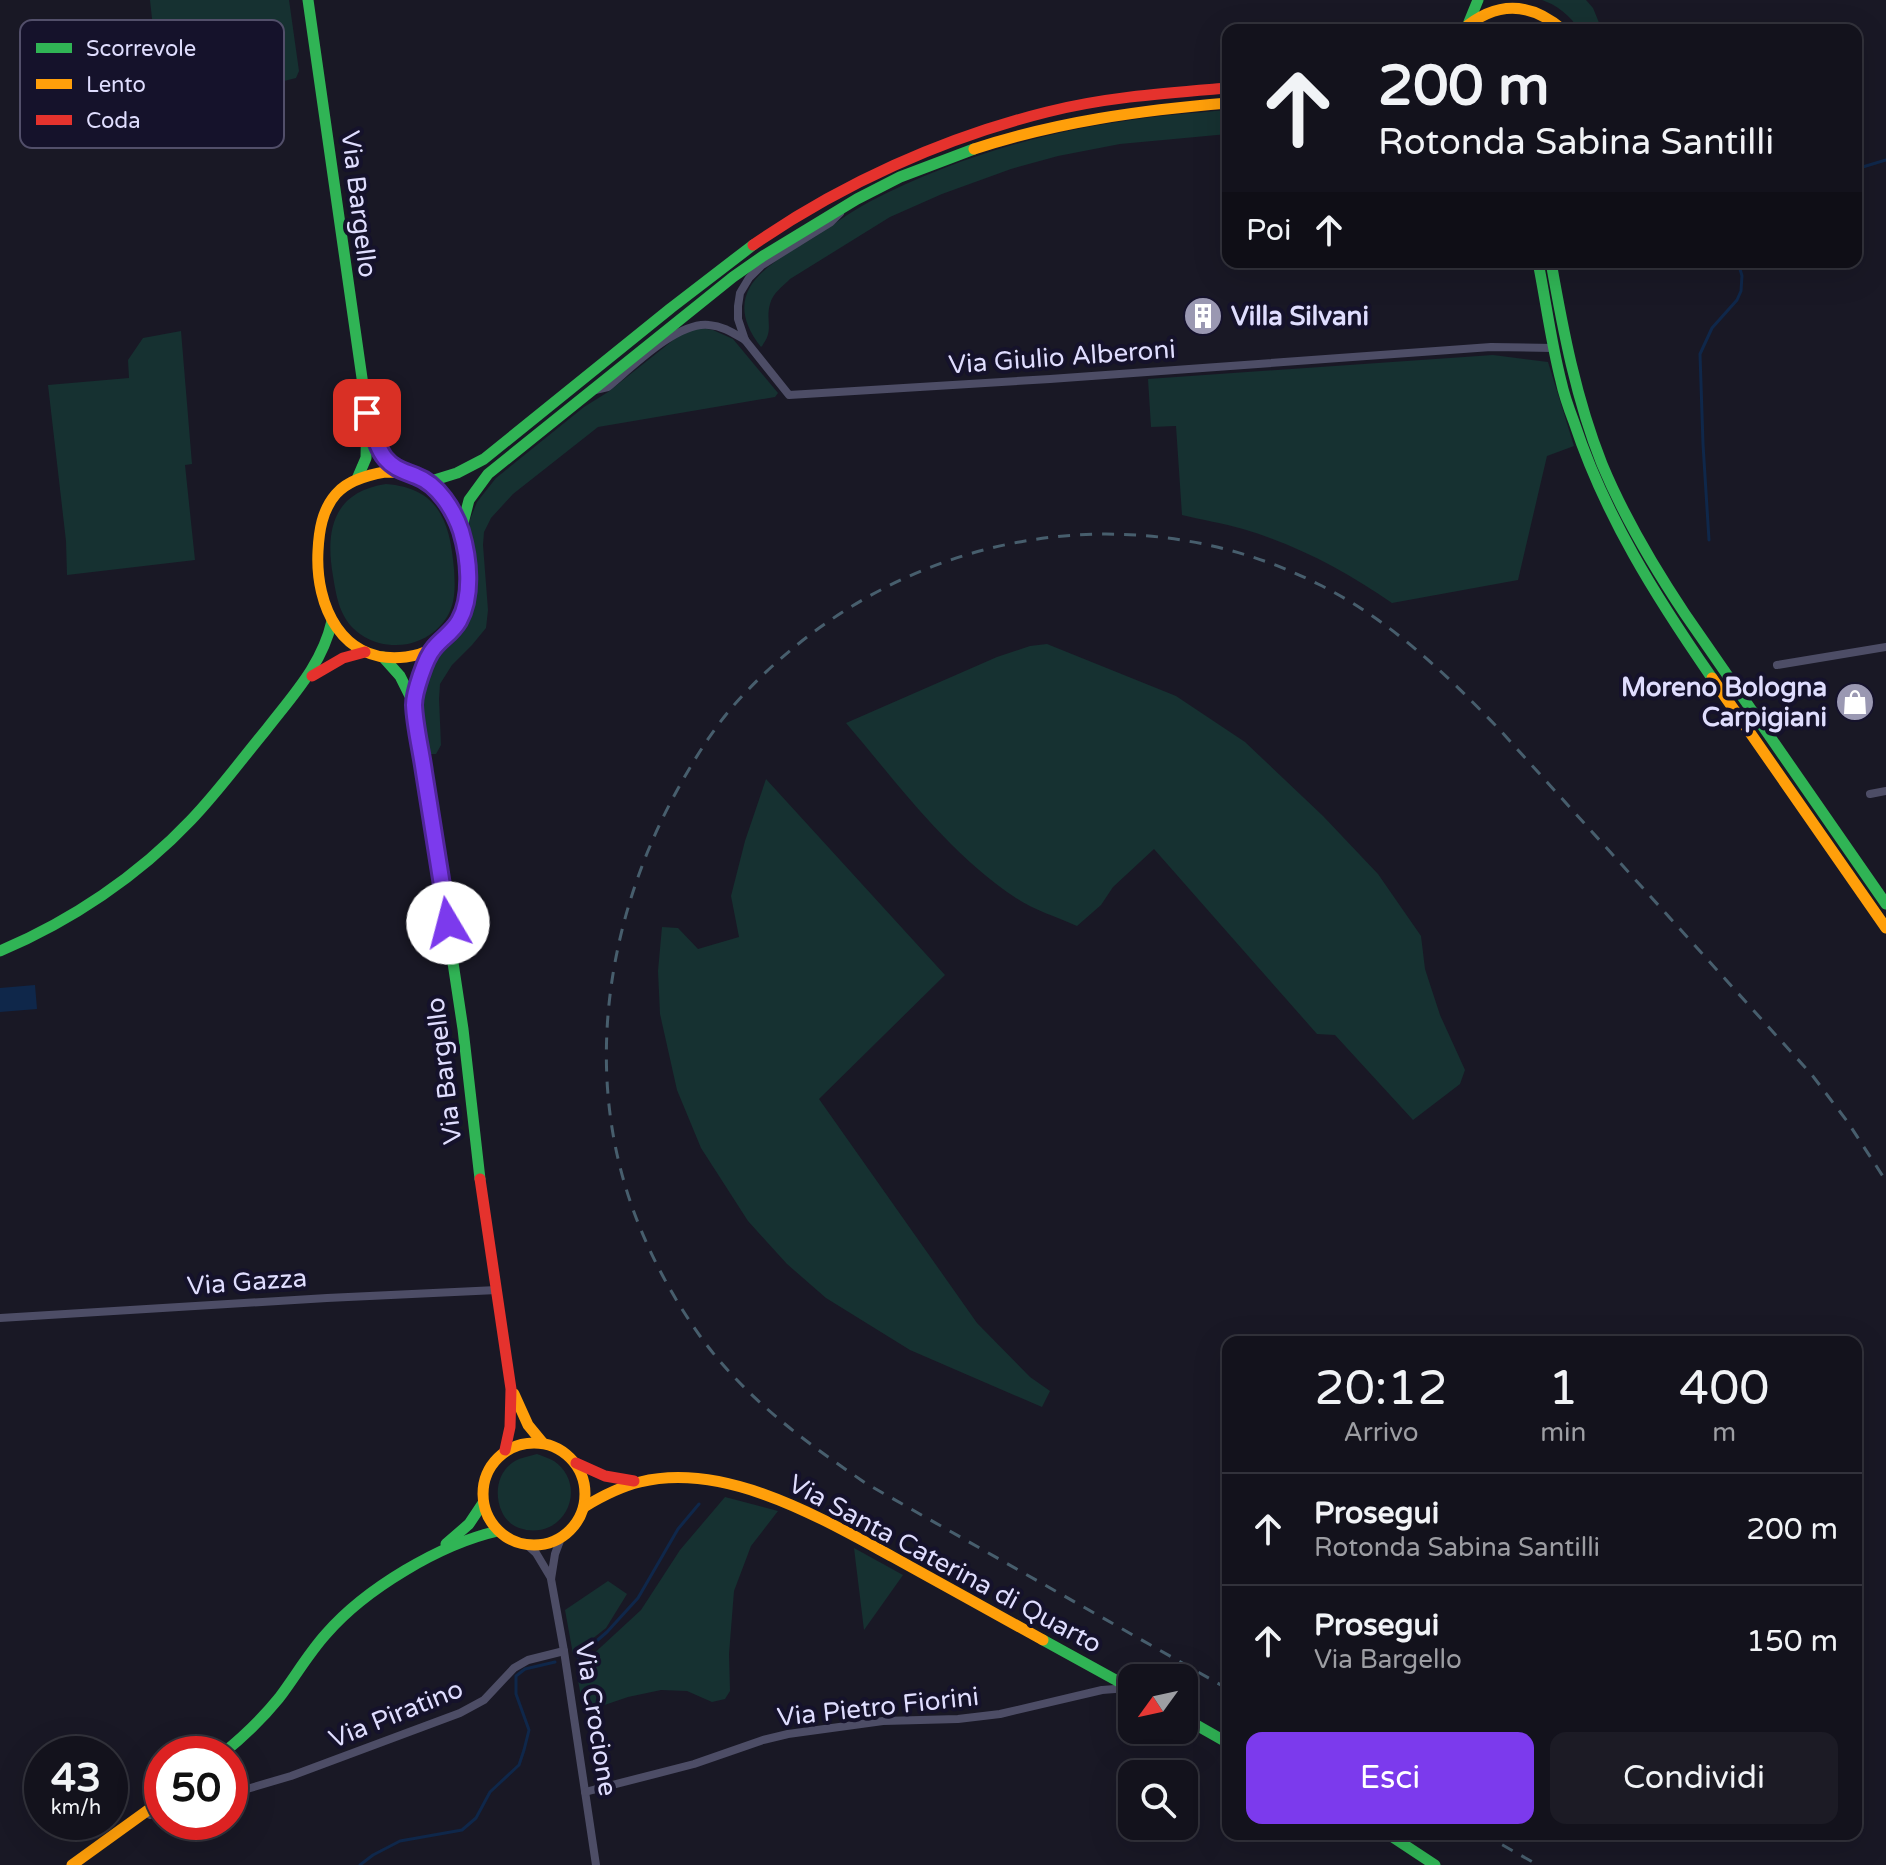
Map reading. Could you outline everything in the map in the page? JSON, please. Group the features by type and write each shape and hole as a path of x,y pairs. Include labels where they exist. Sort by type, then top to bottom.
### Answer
{"main road":[{"name":"Via Bargello","path":"308,0 367,413 366,458 357,479"},
{"path":"1466,24 1478,0"},
{"path":"1512,0 1543,13 1558,24"},
{"path":"1468,24 1482,13 1496,8 1527,7"},
{"path":"428,482 460,473 484,459 749,248 788,222 870,177 968,136 1050,112 1154,94 1222,88"},
{"path":"461,531 469,496 488,474 733,277 773,248 849,204 931,165 1007,139 1090,118 1222,104"},
{"path":"1539,268 1561,383 1605,504 1666,611 1886,928"},
{"path":"1552,268 1566,344 1585,416 1626,517 1676,602 1886,904"},
{"name":"Via Bargello","path":"367,413 383,456 402,472"},
{"path":"385,472 402,472 428,482 450,507 461,531 467,595 459,621 447,638 418,654 383,657 365,652 341,633 332,621 324,600 318,570 320,528 325,510 334,495 357,479 385,472"},
{"path":"0,951 95,901 155,856 209,800 309,677 327,645 332,621"},
{"name":"Via Bargello","path":"414,704 427,659 434,647"},
{"path":"309,677 351,654 365,652"},
{"name":"Via Bargello","path":"383,657 400,676 414,704 461,1015 476,1152 497,1290"},
{"path":"497,1290 511,1389 510,1427 505,1450"},
{"path":"511,1389 528,1425 542,1442"},
{"path":"542,1442 561,1449 576,1463 585,1484 584,1507 576,1525 561,1538 545,1544 527,1545 511,1540 498,1531 488,1518 482,1488 486,1473 505,1450 523,1443 542,1442"},
{"name":"Via Santa Caterina di Quarto","path":"576,1463 605,1476 638,1481 688,1478 735,1485 788,1502 1118,1681"},
{"name":"Via Santa Caterina di Quarto","path":"584,1507 614,1489 638,1481"},
{"path":"437,1552 469,1524 483,1503"},
{"path":"245,1736 275,1702 331,1627 369,1594 437,1552 477,1535 498,1531"},
{"path":"1198,1726 1222,1740"},
{"path":"72,1865 144,1813"},
{"path":"1397,1840 1435,1865"}],"street":[{"path":"745,340 738,319 738,306 740,293 749,278 762,265 831,222 849,204"},
{"path":"590,391 608,387 676,333 690,327 700,324 722,327 745,340"},
{"name":"Via Giulio Alberoni","path":"745,340 789,395 1491,347 1553,348"},
{"path":"1777,665 1886,647"},
{"path":"1870,794 1886,791"},
{"name":"Via Gazza","path":"0,1318 311,1298 497,1290"},
{"name":"Via Crocione","path":"561,1538 551,1579 596,1865"},
{"name":"Via Crocione","path":"527,1545 536,1553 551,1579"},
{"name":"Via Piratino","path":"248,1789 291,1776 460,1713 484,1700 514,1668 528,1660 564,1651"},
{"name":"Via Pietro Fiorini","path":"585,1792 694,1764 788,1734 883,1721 958,1719 1000,1714 1118,1688"}],"green space":[{"path":"150,0 289,0 299,71 296,78 284,81 284,20 152,20"},
{"path":"1542,0 1586,0 1600,24 1575,24 1553,5"},
{"path":"1222,111 1222,135 1120,144 1058,156 942,194 890,217 790,279 770,304 769,331 761,347 749,327 744,310 754,281 780,258 869,202 930,174 1026,141 1151,117"},
{"path":"701,328 733,339 778,393 775,397 598,427 513,494 491,518 484,532 486,628 452,665 440,684 441,745 436,754 429,754 423,714 426,680 434,660 462,632 473,610 477,584 469,522 477,502 496,478 584,407 608,392 677,337"},
{"path":"181,331 192,464 185,465 195,560 67,575 48,385 129,378 128,360 143,338"},
{"path":"1493,355 1548,362 1574,446 1547,456 1518,580 1392,603 1339,570 1283,543 1235,527 1182,515 1176,426 1151,427 1148,379"},
{"path":"386,484 418,492 430,500 445,523 452,552 455,587 450,611 435,631 408,644 378,643 353,628 342,612 334,581 330,543 337,516 354,495"},
{"path":"1047,644 1176,696 1245,742 1323,816 1378,874 1421,936 1425,969 1440,1015 1465,1070 1460,1084 1413,1120 1335,1035 1317,1034 1154,849 1077,926 1023,902 991,880 946,839 846,723 997,657"},
{"path":"766,779 945,975 819,1099 977,1323 1030,1377 1050,1391 1042,1407 910,1350 826,1298 787,1264 748,1221 701,1148 677,1090 660,1014 658,971 662,927 678,928 698,949 739,937 731,896"},
{"path":"537,1454 554,1461 565,1472 571,1497 567,1510 549,1527 535,1530 519,1528 503,1515 498,1497 499,1482 512,1463"},
{"path":"725,1497 778,1511 751,1546 734,1591 729,1654 730,1691 725,1699 712,1702 687,1691 661,1690 584,1712 576,1670 641,1610 680,1550"},
{"path":"854,1548 903,1575 864,1630"},
{"path":"608,1581 627,1594 606,1628 573,1654 565,1610"}],"water":[{"path":"35,985 37,1009 0,1012 0,988"}],"waterway":[{"path":"1862,167 1886,160"},
{"path":"1709,540 1700,354 1712,328 1737,300 1741,291 1740,268"},
{"path":"578,1657 607,1632 638,1598 678,1529 699,1504"},
{"path":"360,1865 400,1841 462,1830 476,1818 490,1792 519,1765 524,1750 529,1730 516,1694 516,1676 525,1669 555,1662"}],"railway":[{"path":"1222,1686 867,1484 777,1418 736,1379 700,1336 666,1283 639,1225 613,1136 607,1086 611,986 634,888 674,796 715,729 745,693 779,660 816,631 854,605 938,564 1029,540 1076,535 1139,535 1200,543 1260,560 1318,584 1392,630 1458,687 1499,729 1812,1075 1886,1181"},
{"path":"1494,1840 1538,1865"}],"traffic: fast":[{"path":"308,0 367,413 366,458 357,479"},
{"path":"1469,22 1478,0"},
{"path":"461,531 469,500 488,474 733,277 857,199 900,177 974,149"},
{"path":"428,482 457,473 484,459 753,245"},
{"path":"1539,268 1562,386 1587,457 1634,555 1712,678"},
{"path":"1552,268 1585,415 1602,464 1629,522 1685,614 1886,904"},
{"path":"0,951 52,926 102,895 149,860 191,820 296,692 314,666 332,621"},
{"path":"383,657 400,676 414,704 463,1029 480,1179"},
{"path":"446,1544 469,1524 483,1503"},
{"path":"243,1736 279,1698 319,1642 361,1601 428,1557 498,1531"},
{"path":"1043,1640 1118,1681"},
{"path":"1198,1726 1222,1740"},
{"path":"1397,1840 1435,1865"}],"traffic: slow":[{"path":"1470,24 1487,14 1512,8 1538,14 1555,24"},
{"path":"974,149 1036,131 1100,118 1222,104"},
{"path":"370,421 383,456 402,472"},
{"path":"385,472 417,476 441,495 456,519 465,547 468,577 464,605 453,630 434,648 406,657 384,657 365,652 349,641 328,611 318,572 320,528 331,500 352,482 385,472"},
{"path":"1712,678 1886,928"},
{"path":"514,1394 528,1425 542,1442"},
{"path":"534,1443 554,1446 577,1465 582,1474 585,1494 582,1514 563,1537 554,1542 534,1545 514,1542 491,1523 486,1514 483,1494 486,1474 505,1451 514,1446 534,1443"},
{"path":"584,1507 625,1486 640,1482 672,1478 705,1479 738,1486 771,1497 835,1526 1043,1640"},
{"path":"72,1865 144,1813"}],"traffic: jam":[{"path":"753,245 857,183 970,135 1047,112 1092,103 1222,89"},
{"path":"414,703 427,659 434,647"},
{"path":"312,676 343,658 365,652"},
{"path":"480,1179 511,1389 510,1427 505,1450"},
{"path":"576,1463 605,1476 634,1481"}],"place":[{"name":"Villa Silvani","path":"1203,316"},
{"name":"Moreno Bologna Carpigiani","path":"1855,702"}],"route":[{"path":"367,413 383,456 402,472 428,482 450,507 461,531 465,552 467,595 463,610 447,638 434,647 427,659 414,704 448,923"}]}
